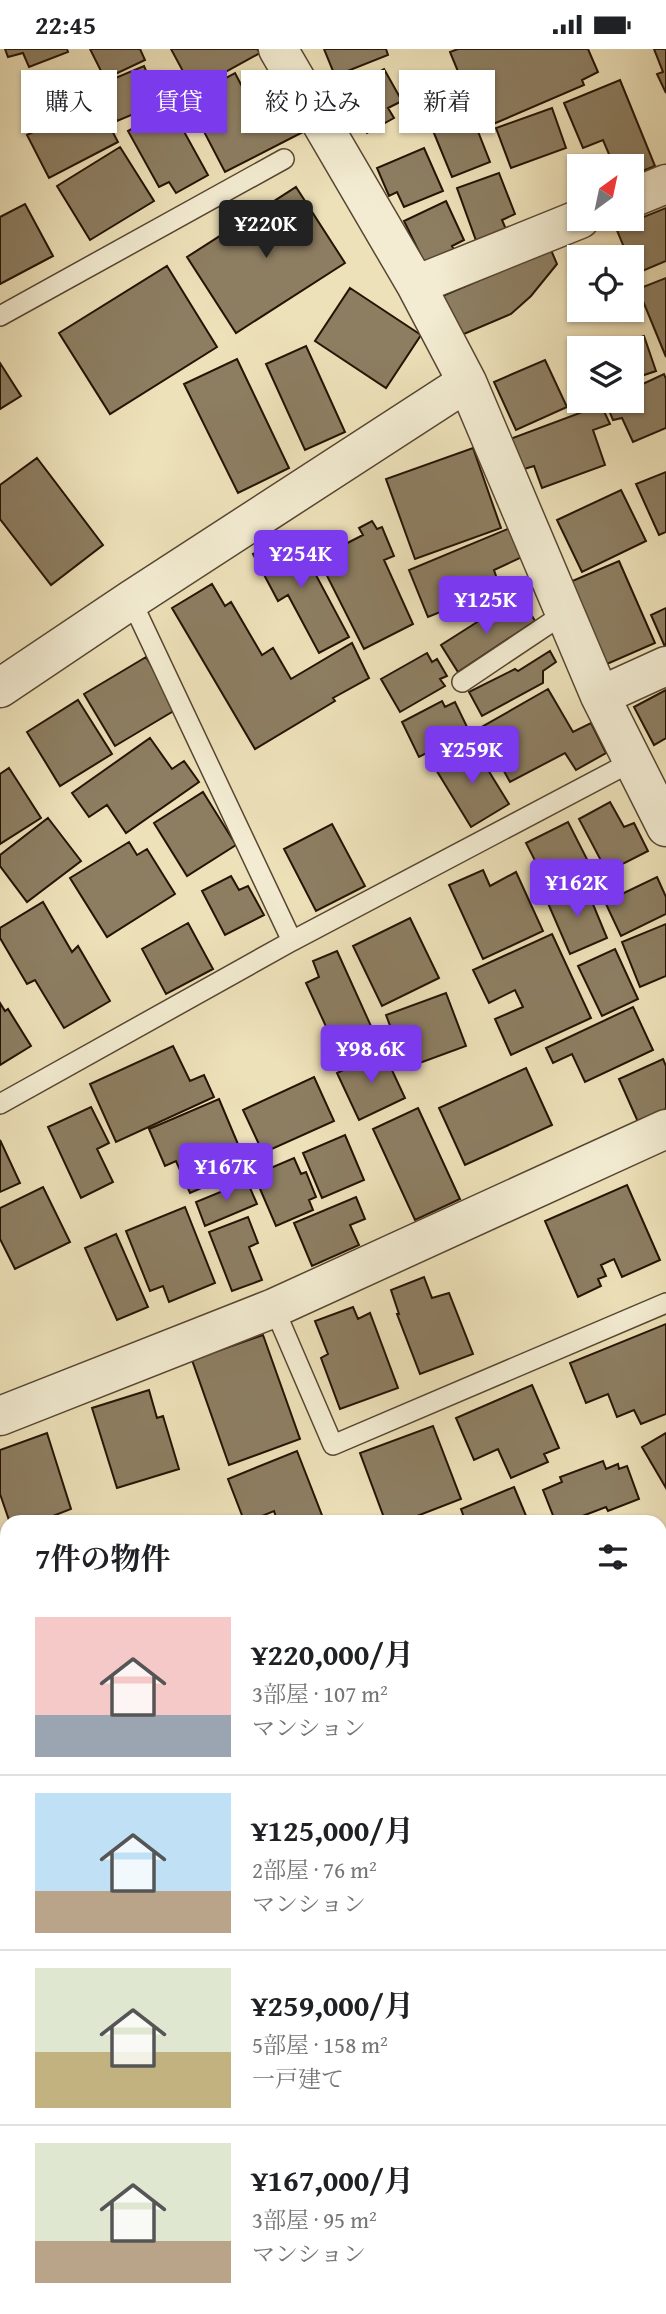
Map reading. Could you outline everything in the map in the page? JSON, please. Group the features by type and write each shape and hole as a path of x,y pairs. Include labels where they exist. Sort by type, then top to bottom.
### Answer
{"street":[{"path":"278,49 416,285 467,382 600,696 666,827"},
{"path":"644,193 666,184"},
{"path":"416,285 567,224"},
{"path":"0,688 467,382"},
{"path":"600,696 666,666"},
{"path":"0,1416 274,1308 666,1129"}],"lane":[{"path":"0,316 284,159"},
{"path":"131,600 292,941"},
{"path":"462,682 565,613"},
{"path":"0,1104 292,941 633,761"},
{"path":"274,1308 334,1445 666,1303"}],"building":[{"path":"5,49 67,49 68,52 29,67 23,53 8,57"},
{"path":"90,49 140,49 145,60 117,73 117,70 100,70"},
{"path":"171,49 257,49 260,53 227,71 182,70"},
{"path":"324,49 386,49 388,55 350,70 333,70"},
{"path":"458,49 588,49 598,72 582,80 584,85 495,123 495,70 457,70 450,52"},
{"path":"654,49 666,49 666,93 657,74 663,72"},
{"path":"131,71 131,115 117,121 117,77"},
{"path":"385,71 399,96 399,102 388,108 394,118 385,123"},
{"path":"235,73 241,85 241,133 301,133 225,172 205,133 227,133 227,77"},
{"path":"620,80 655,166 644,170 644,154 609,154 603,140 583,148 564,103"},
{"path":"552,108 566,148 511,168 496,128"},
{"path":"128,131 185,133 208,175 176,193 169,182 159,187"},
{"path":"113,133 118,142 49,178 27,135"},
{"path":"434,133 479,133 490,162 452,177"},
{"path":"120,147 154,201 90,240 57,186"},
{"path":"424,148 443,191 404,207 397,192 389,196 377,168"},
{"path":"499,173 515,214 502,220 508,234 478,246 457,188"},
{"path":"296,187 345,263 236,333 187,257"},
{"path":"446,201 464,240 452,246 457,256 428,270 404,221"},
{"path":"25,204 53,256 0,284 0,217"},
{"path":"666,208 666,261 644,270 644,245 623,245 617,231 644,231 644,217"},
{"path":"551,250 557,264 531,296 511,314 457,337 440,297"},
{"path":"167,266 217,347 110,414 59,333"},
{"path":"666,278 666,357 644,304 644,287"},
{"path":"350,288 421,335 386,388 315,341"},
{"path":"644,336 656,371 644,375"},
{"path":"306,346 345,432 305,450 266,364"},
{"path":"237,359 289,468 238,493 184,384"},
{"path":"545,360 567,407 516,430 494,382"},
{"path":"0,363 21,396 0,409"},
{"path":"664,374 666,428 633,442 622,418 613,420 610,413 644,413 644,383"},
{"path":"580,413 605,413 610,424 593,430 605,465 542,488 534,466 521,470 510,439"},
{"path":"473,448 501,528 415,559 386,479"},
{"path":"37,458 103,545 51,585 0,519 0,485"},
{"path":"666,472 666,532 659,535 636,484"},
{"path":"621,490 646,541 582,572 557,520"},
{"path":"372,521 377,529 382,527 394,556 384,560 413,624 364,649 318,558 363,535 359,528"},
{"path":"510,528 522,557 494,570 500,588 428,617 409,570"},
{"path":"293,532 349,637 319,653 288,595 278,601 253,554"},
{"path":"619,561 655,643 607,664 570,582"},
{"path":"212,584 225,606 231,602 262,655 273,648 291,679 352,643 369,678 255,749 172,608"},
{"path":"504,605 511,614 526,606 535,621 458,672 441,645"},
{"path":"666,608 666,649 651,615"},
{"path":"550,651 556,662 543,671 543,683 482,716 469,692 515,669 518,671"},
{"path":"427,653 432,662 437,659 447,676 440,679 445,686 400,712 381,679"},
{"path":"146,657 177,709 115,746 84,694"},
{"path":"548,689 573,732 591,723 606,753 576,770 565,753 510,782 480,728"},
{"path":"666,690 666,738 654,745 634,707"},
{"path":"78,700 112,754 60,786 27,732"},
{"path":"442,701 445,707 455,702 469,731 419,757 402,722"},
{"path":"150,738 172,769 184,761 199,782 126,833 107,805 89,817 72,793"},
{"path":"472,744 509,804 471,827 435,768"},
{"path":"9,768 41,818 0,844 0,774"},
{"path":"203,792 236,845 187,876 154,823"},
{"path":"610,802 624,827 634,823 648,851 607,872 579,819"},
{"path":"48,818 81,861 27,902 0,866 0,855"},
{"path":"568,822 595,875 553,896 526,843"},
{"path":"332,824 365,886 316,911 284,849"},
{"path":"129,842 137,855 147,849 175,894 107,937 70,878"},
{"path":"483,870 490,886 516,872 543,931 483,959 449,885"},
{"path":"231,876 239,890 248,886 264,915 225,935 202,891"},
{"path":"657,877 666,897 666,914 621,936 605,902"},
{"path":"585,885 607,938 570,954 547,901"},
{"path":"43,902 72,952 78,946 110,1001 64,1028 35,980 27,984 0,938 0,928"},
{"path":"410,918 439,978 382,1006 353,946"},
{"path":"188,923 213,969 166,994 142,949"},
{"path":"666,924 666,976 640,987 622,942"},
{"path":"552,934 591,1018 511,1055 495,1019 523,1007 515,990 489,1003 473,970"},
{"path":"615,949 638,999 602,1016 578,966"},
{"path":"337,951 380,1046 349,1060 336,1032 329,1033 306,983 319,977 313,961"},
{"path":"446,993 466,1046 406,1068 386,1015"},
{"path":"0,1003 5,1011 8,1009 31,1046 0,1065"},
{"path":"633,1007 653,1050 585,1082 572,1054 553,1063 546,1048"},
{"path":"173,1046 190,1081 204,1075 214,1097 116,1142 90,1084"},
{"path":"383,1051 405,1098 359,1120 337,1073"},
{"path":"663,1059 666,1066 666,1109 638,1122 619,1079"},
{"path":"526,1068 552,1125 465,1165 439,1108"},
{"path":"314,1077 334,1121 263,1153 243,1110"},
{"path":"219,1099 248,1168 190,1193 176,1161 165,1166 149,1129"},
{"path":"91,1107 109,1143 97,1149 113,1182 81,1198 48,1127"},
{"path":"418,1108 460,1199 415,1220 373,1129"},
{"path":"345,1135 364,1180 322,1198 303,1153"},
{"path":"0,1140 20,1183 0,1192"},
{"path":"294,1158 301,1174 306,1172 316,1197 309,1200 313,1210 276,1226 254,1175"},
{"path":"247,1181 257,1204 205,1226 196,1202"},
{"path":"627,1185 660,1260 622,1277 614,1259 601,1265 606,1276 598,1279 601,1286 578,1297 545,1221"},
{"path":"43,1187 70,1242 15,1269 0,1239 0,1208"},
{"path":"356,1197 365,1219 350,1225 359,1245 312,1266 294,1223"},
{"path":"185,1207 215,1283 169,1302 163,1286 150,1291 126,1231"},
{"path":"248,1217 258,1243 249,1247 262,1280 232,1291 209,1232"},
{"path":"116,1234 148,1307 117,1320 85,1248"},
{"path":"424,1277 432,1298 449,1293 473,1354 420,1374 397,1314 391,1290"},
{"path":"353,1307 358,1319 370,1313 398,1388 340,1409 321,1358 328,1354 315,1321"},
{"path":"666,1324 666,1414 641,1424 634,1410 617,1417 608,1394 586,1403 570,1363"},
{"path":"263,1335 300,1439 229,1465 192,1360"},
{"path":"532,1385 559,1448 544,1454 548,1462 511,1478 498,1449 474,1460 456,1418"},
{"path":"149,1390 157,1418 163,1416 179,1469 117,1488 92,1408"},
{"path":"433,1426 461,1499 420,1515 383,1515 360,1453"},
{"path":"47,1433 71,1509 56,1515 7,1515 0,1494 0,1450"},
{"path":"666,1433 666,1488 642,1447"},
{"path":"297,1451 322,1515 275,1515 274,1511 264,1515 242,1515 228,1479"},
{"path":"603,1461 606,1469 618,1464 619,1469 627,1466 639,1499 608,1511 606,1507 585,1515 553,1515 543,1490 562,1482 560,1477"},
{"path":"514,1487 526,1515 463,1515 461,1509"}]}
